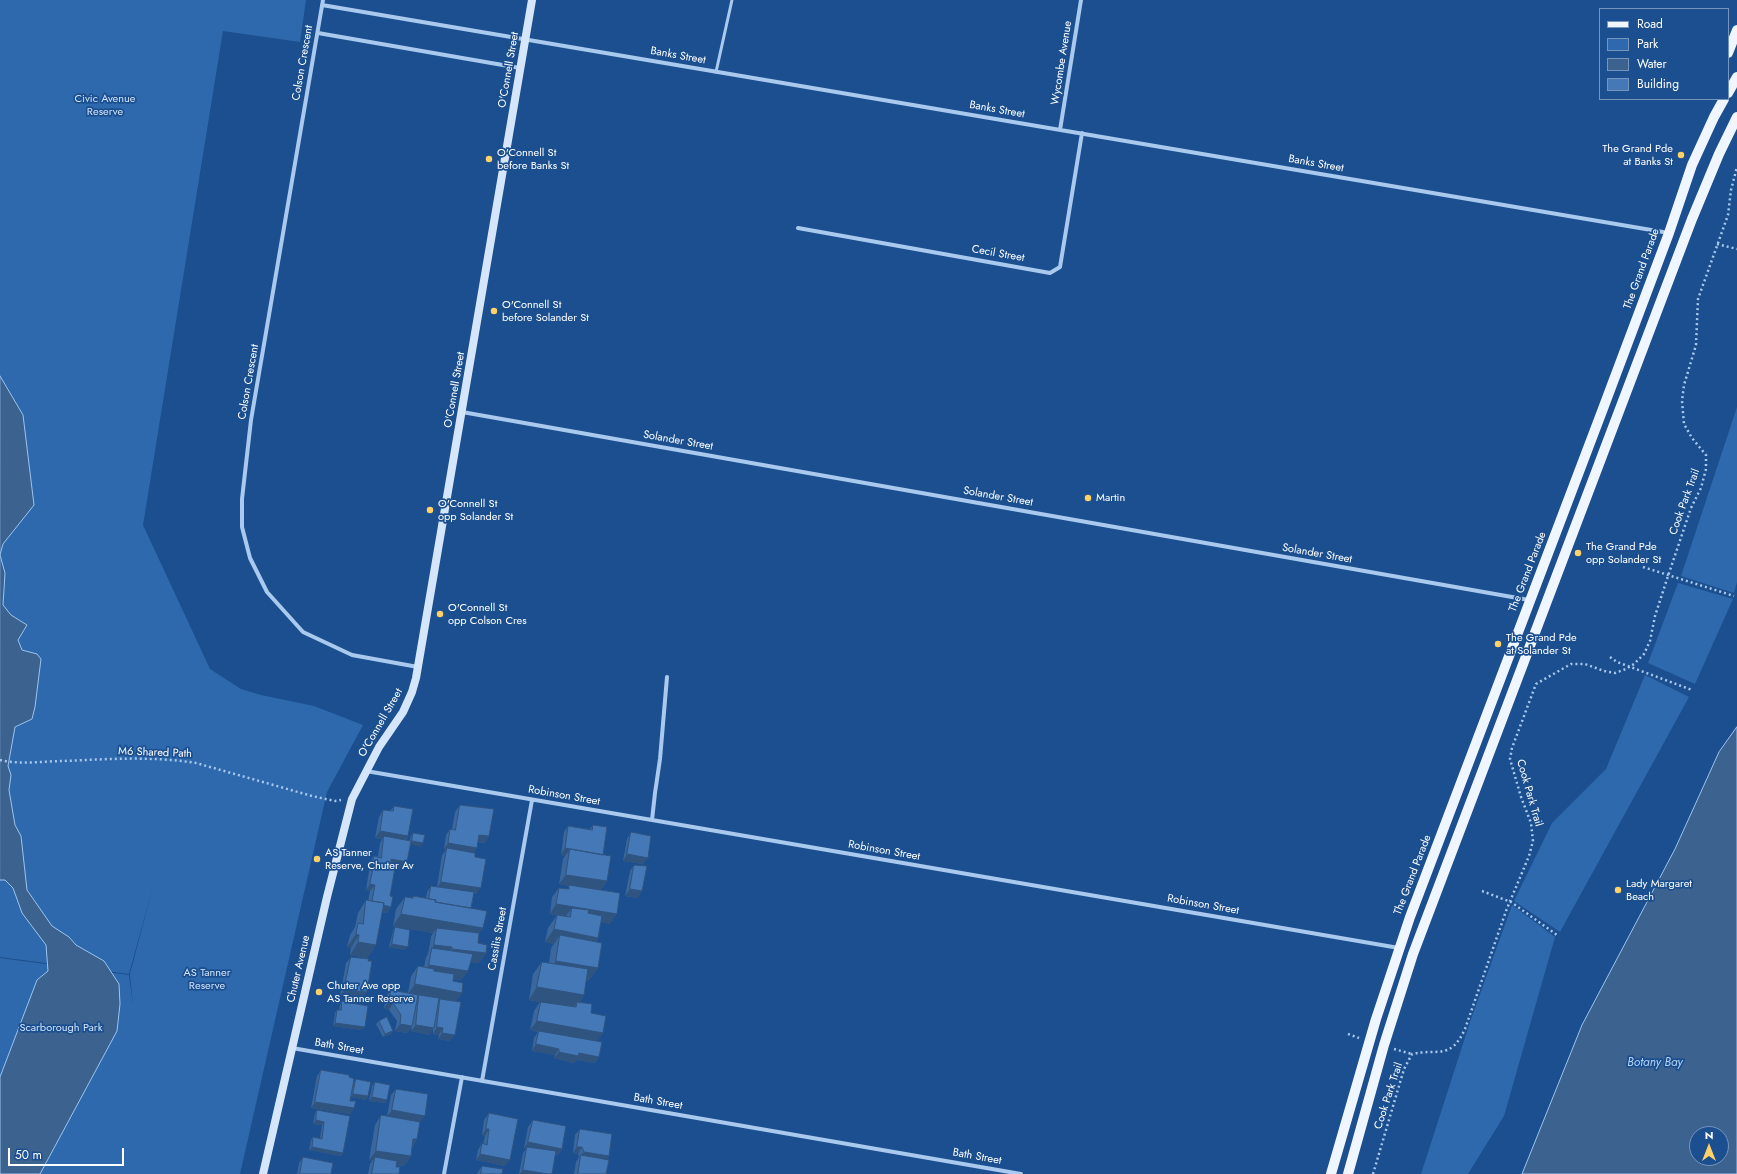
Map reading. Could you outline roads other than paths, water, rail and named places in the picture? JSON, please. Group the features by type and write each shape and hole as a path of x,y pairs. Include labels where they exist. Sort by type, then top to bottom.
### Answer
{"main road":[{"name":"O'Connell Street","path":"365,771 403,712 412,692 418,667 532,0"},
{"path":"1729,50 1737,30"},
{"path":"1729,91 1737,77"},
{"path":"1714,117 1718,100"},
{"name":"The Grand Parade","path":"1331,1174 1376,1019 1399,948 1669,233 1692,165 1723,100"},
{"path":"1348,1174 1384,1045 1413,954 1692,219 1719,154 1737,117"},
{"name":"Chuter Avenue","path":"263,1174 326,897 352,799 365,771"}],"street":[{"name":"Colson Crescent","path":"323,0 251,420 242,499 242,527 250,558 267,592 303,632 352,655 418,667"},
{"name":"Wycombe Avenue","path":"1060,130 1081,0"},
{"name":"Banks Street","path":"322,5 1669,233"},
{"path":"318,33 520,68"},
{"name":"Cecil Street","path":"798,228 1050,273 1060,267 1082,133"},
{"name":"Solander Street","path":"462,412 1530,600"},
{"path":"652,820 654,793 660,759 667,677"},
{"name":"Robinson Street","path":"365,771 1399,948"},
{"name":"Cassilis Street","path":"482,1081 532,800"},
{"name":"Bath Street","path":"292,1048 1021,1174"},
{"path":"444,1174 462,1078"}],"lane":[{"path":"716,72 732,0"}],"water":[{"path":"0,376 23,415 34,505 3,544 0,555"},
{"name":"Scarborough Park","path":"0,555 5,573 3,605 11,615 27,625 18,640 22,650 37,654 41,659 32,719 15,727 8,766 11,775 9,790 15,825 21,836 27,890 52,926 69,937 76,945 104,961 119,984 120,1004 117,1031 40,1174 0,1174 0,1077 37,980 48,971 46,945 22,913 13,888 5,880 0,880"},
{"name":"Botany Bay","path":"1737,727 1737,1174 1522,1174 1582,1025 1675,849 1719,752"}],"place":[{"name":"The Grand Pde at Banks St","path":"1681,155"},
{"name":"O'Connell St before Banks St","path":"489,159"},
{"name":"O'Connell St before Solander St","path":"494,311"},
{"name":"Martin","path":"1088,498"},
{"name":"O'Connell St opp Solander St","path":"430,510"},
{"name":"The Grand Pde opp Solander St","path":"1578,553"},
{"name":"O'Connell St opp Colson Cres","path":"440,614"},
{"name":"The Grand Pde at Solander St","path":"1498,644"},
{"name":"AS Tanner Reserve, Chuter Av","path":"317,859"},
{"name":"Lady Margaret Beach","path":"1618,890"},
{"name":"Chuter Ave opp AS Tanner Reserve","path":"319,992"}],"park label":[{"name":"Civic Avenue Reserve","path":"105,105"},
{"name":"AS Tanner Reserve","path":"207,979"}]}
